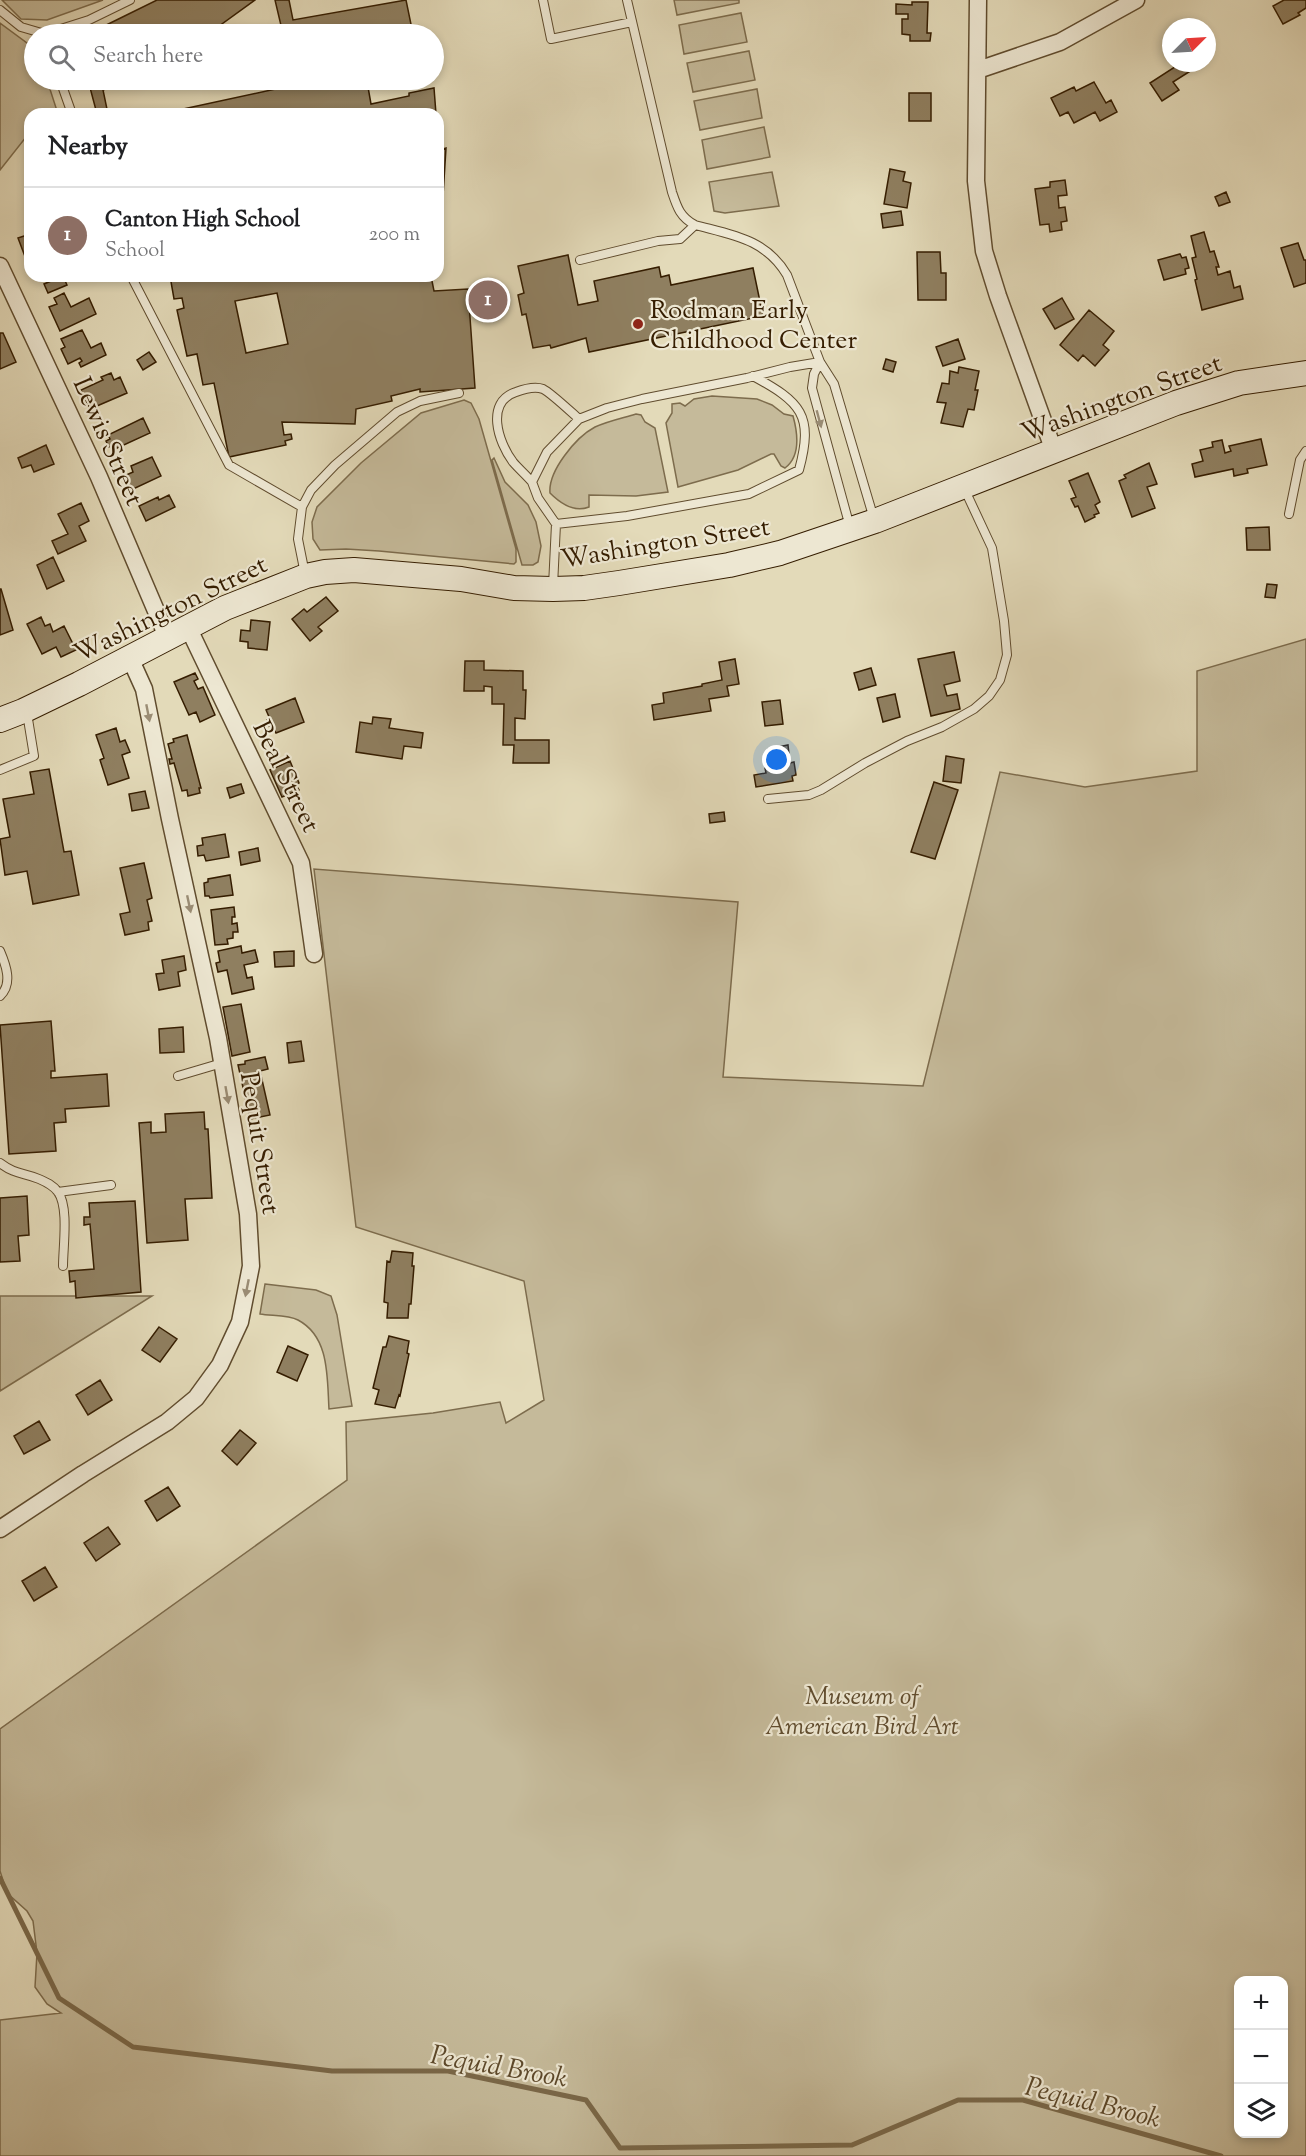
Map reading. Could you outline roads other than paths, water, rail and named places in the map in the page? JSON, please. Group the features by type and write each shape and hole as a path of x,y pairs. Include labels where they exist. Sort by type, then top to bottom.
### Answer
{"main road":[{"name":"Washington Street","path":"0,720 26,710 225,608 306,576 354,570 463,579 514,588 553,589 619,584 729,565 780,554 851,530 1176,403 1239,383 1306,373"}],"street":[{"path":"978,0 976,182 984,251 1054,451"},
{"path":"978,70 1060,42 1136,0"},
{"name":"Lewis Street","path":"0,266 99,477 178,633"},
{"name":"Beal Street","path":"178,633 301,863 314,954"},
{"name":"Pequit Street","path":"0,1529 167,1422 196,1398 220,1365 240,1322 251,1266 248,1214 218,1038 144,689 130,658"}],"lane":[{"path":"76,24 130,0"},
{"path":"543,0 551,39 632,22"},
{"path":"627,0 672,192 680,214 694,225 759,245 775,256 787,275 820,363 834,384 875,521"},
{"path":"0,10 24,28"},
{"path":"64,90 70,108"},
{"path":"580,260 658,241 680,239 694,225"},
{"path":"134,282 229,465 302,507"},
{"path":"532,482 548,452 579,419 607,408 684,389 753,376 790,366 820,363"},
{"path":"820,363 814,374 812,388 851,530"},
{"path":"556,524 627,516 749,494 799,470 806,444 803,419 793,401 753,376"},
{"path":"553,589 556,524 538,498 532,482 512,461 500,438 496,412 501,401 512,393 528,388 543,389 579,419"},
{"path":"306,576 298,538 302,507 311,490 335,465 397,412 420,401 459,393"},
{"path":"1289,514 1300,460 1306,451"},
{"path":"768,799 809,795 907,741 942,727 974,709 989,696 1000,680 1007,655 992,548 964,487"},
{"path":"0,770 33,756 26,710"},
{"path":"0,951 5,962 8,983 0,996"},
{"path":"178,1076 222,1063"},
{"path":"0,1164 12,1172 49,1183 58,1192 64,1205 63,1266"},
{"path":"58,1192 111,1185"}],"waterway":[{"name":"Pequid Brook","path":"0,1878 59,1998 133,2047 332,2071 448,2071 586,2100 620,2148 852,2145 958,2100 1023,2100 1221,2156"}],"place":[{"name":"Canton High School","path":"488,300"},
{"name":"Rodman Early Childhood Center","path":"638,324"}],"park label":[{"name":"Museum of American Bird Art","path":"862,1710"}]}
